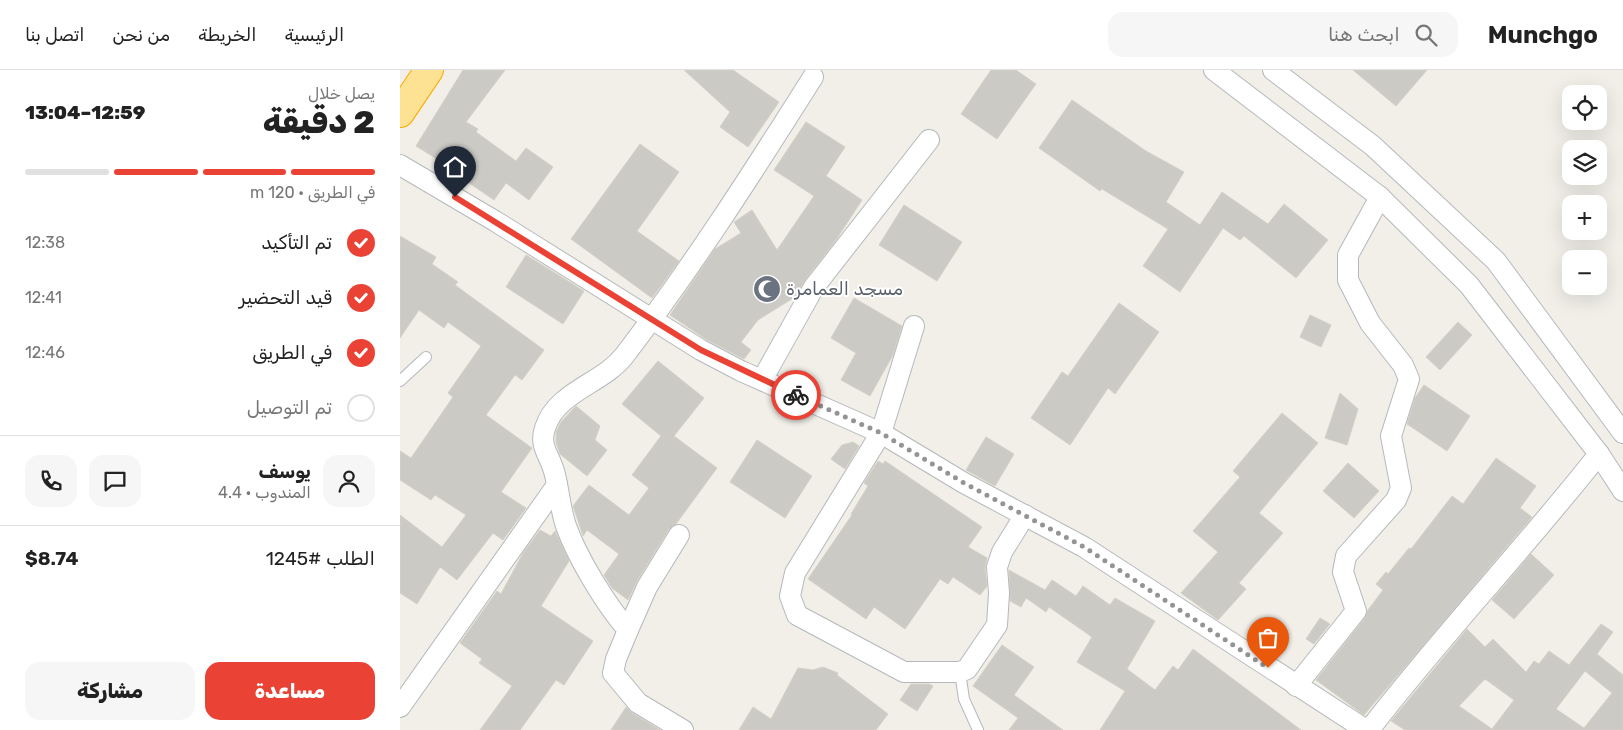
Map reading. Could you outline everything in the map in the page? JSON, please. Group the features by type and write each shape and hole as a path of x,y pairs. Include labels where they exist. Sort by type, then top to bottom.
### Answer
{"highway":[{"path":"400,113 429,70"}],"street":[{"path":"1214,70 1380,197 1469,285 1599,454 1623,491"},
{"path":"1273,70 1373,146 1496,261 1623,433"},
{"path":"628,630 596,585 566,526 553,469 542,442 545,427 552,413 561,402 615,367 651,320 724,218 813,77"},
{"path":"762,380 814,287 929,140"},
{"path":"400,165 540,249 701,350 762,380 881,433 964,483 1025,515 1133,577 1296,686 1368,730 1404,684 1554,512 1599,454"},
{"path":"1296,686 1356,611 1343,572 1346,556 1396,500 1401,488 1391,436 1409,379 1403,365 1370,324 1348,280 1348,255 1380,197"},
{"path":"914,326 881,433 795,574 790,596 797,615 904,672 960,672 967,669 997,624 999,593 997,566 1002,552 1025,515"},
{"path":"400,707 557,485"},
{"path":"679,535 647,586 616,659 613,674 638,703 683,730"}],"lane":[{"path":"400,381 426,357"},
{"path":"960,672 964,699 978,730"}],"building":[{"path":"463,70 505,70 466,122 478,129 476,132 516,161 526,148 553,167 529,200 506,183 494,200 459,176 461,174 416,146"},
{"path":"684,70 733,70 779,102 748,147 720,127 730,112"},
{"path":"991,70 1016,70 1036,84 997,139 961,114"},
{"path":"1353,70 1427,70 1396,106"},
{"path":"1072,100 1146,151 1184,172 1166,202 1200,225 1222,192 1268,224 1284,204 1328,240 1296,278 1244,236 1240,240 1223,228 1180,292 1143,266 1168,229 1102,189 1100,191 1039,148"},
{"path":"806,122 845,147 826,176 862,200 795,297 758,320 741,342 751,350 744,359 707,340 670,315 715,249 741,233 734,222 752,210 777,250 814,196 774,170"},
{"path":"640,144 679,172 637,231 679,261 652,298 571,239"},
{"path":"904,205 962,242 937,281 879,245"},
{"path":"400,236 436,257 432,264 458,282 455,285 544,350 522,380 515,375 486,415 532,448 501,492 526,508 503,540 493,533 457,580 440,567 417,604 400,593 400,515 442,547 466,515 435,495 431,500 400,480 400,451 411,458 453,397 448,393 481,346 448,322 444,328 419,310 400,338"},
{"path":"526,255 584,291 563,324 506,287"},
{"path":"854,298 902,326 893,355 870,396 841,380 856,353 831,338"},
{"path":"1119,303 1159,332 1115,394 1108,388 1070,445 1031,418 1062,372 1068,376"},
{"path":"1310,315 1331,325 1321,347 1300,337"},
{"path":"1458,322 1472,335 1440,370 1426,357"},
{"path":"658,361 704,398 674,436 717,468 676,524 669,529 637,581 628,600 612,588 604,575 619,554 587,530 583,536 573,506 589,485 629,515 649,488 632,475 661,436 622,404"},
{"path":"1424,385 1470,416 1447,451 1407,424 1415,398"},
{"path":"1340,393 1358,409 1347,445 1325,438"},
{"path":"576,406 600,426 595,440 607,450 587,476 560,454 556,442 556,432 561,422"},
{"path":"1282,413 1318,443 1259,513 1283,533 1239,583 1246,589 1218,620 1181,593 1218,552 1193,531 1240,477 1233,471"},
{"path":"986,437 1014,454 995,486 966,470"},
{"path":"757,440 812,476 785,518 730,482"},
{"path":"853,442 859,446 845,469 831,459 842,445"},
{"path":"1496,458 1536,486 1520,508 1532,517 1364,715 1316,680 1365,618 1368,610 1383,590 1376,584 1386,572 1388,574 1409,548 1411,549 1452,496 1463,504"},
{"path":"878,461 883,464 885,461 982,527 968,547 987,558 985,568 987,586 980,595 953,577 948,584 940,579 905,629 874,607 866,619 808,579 852,515 868,486 864,483"},
{"path":"1348,463 1379,491 1354,518 1323,491"},
{"path":"540,530 551,536 555,531 569,561 541,606 593,641 564,685 556,680 520,730 480,730 512,686 479,663 482,659 460,643 497,591 501,594 523,553"},
{"path":"1531,554 1554,575 1514,619 1492,600"},
{"path":"1009,570 1045,590 1052,580 1076,596 1083,586 1110,605 1115,598 1155,621 1127,669 1155,690 1173,666 1178,670 1193,649 1301,730 1100,730 1125,691 1077,662 1092,637 1049,607 1046,612 1026,598 1021,607 1010,601"},
{"path":"1320,618 1330,624 1314,644 1306,639"},
{"path":"1601,624 1613,632 1597,654 1623,675 1623,730 1405,730 1391,721 1467,629 1485,647 1493,639 1526,672 1534,661 1539,664 1549,651 1569,665","holes":["1585,671 1612,693 1584,728 1556,709","1485,679 1514,700 1492,729 1459,706"]},
{"path":"1002,645 1034,667 1014,695 1063,730 1009,730 1018,718 973,686"},
{"path":"823,667 838,673 837,675 888,714 876,730 739,730 753,707 771,719 798,668 813,670"},
{"path":"911,684 929,684 933,686 917,711 900,700"},
{"path":"626,707 632,713 660,730 611,730"}],"way so far":[{"path":"796,395 881,433 964,483 1084,547 1133,577 1268,668"}],"place":[{"name":"مسجد العمامرة","path":"767,289"}],"route":[{"path":"455,197 701,350 741,371 796,395"}]}
